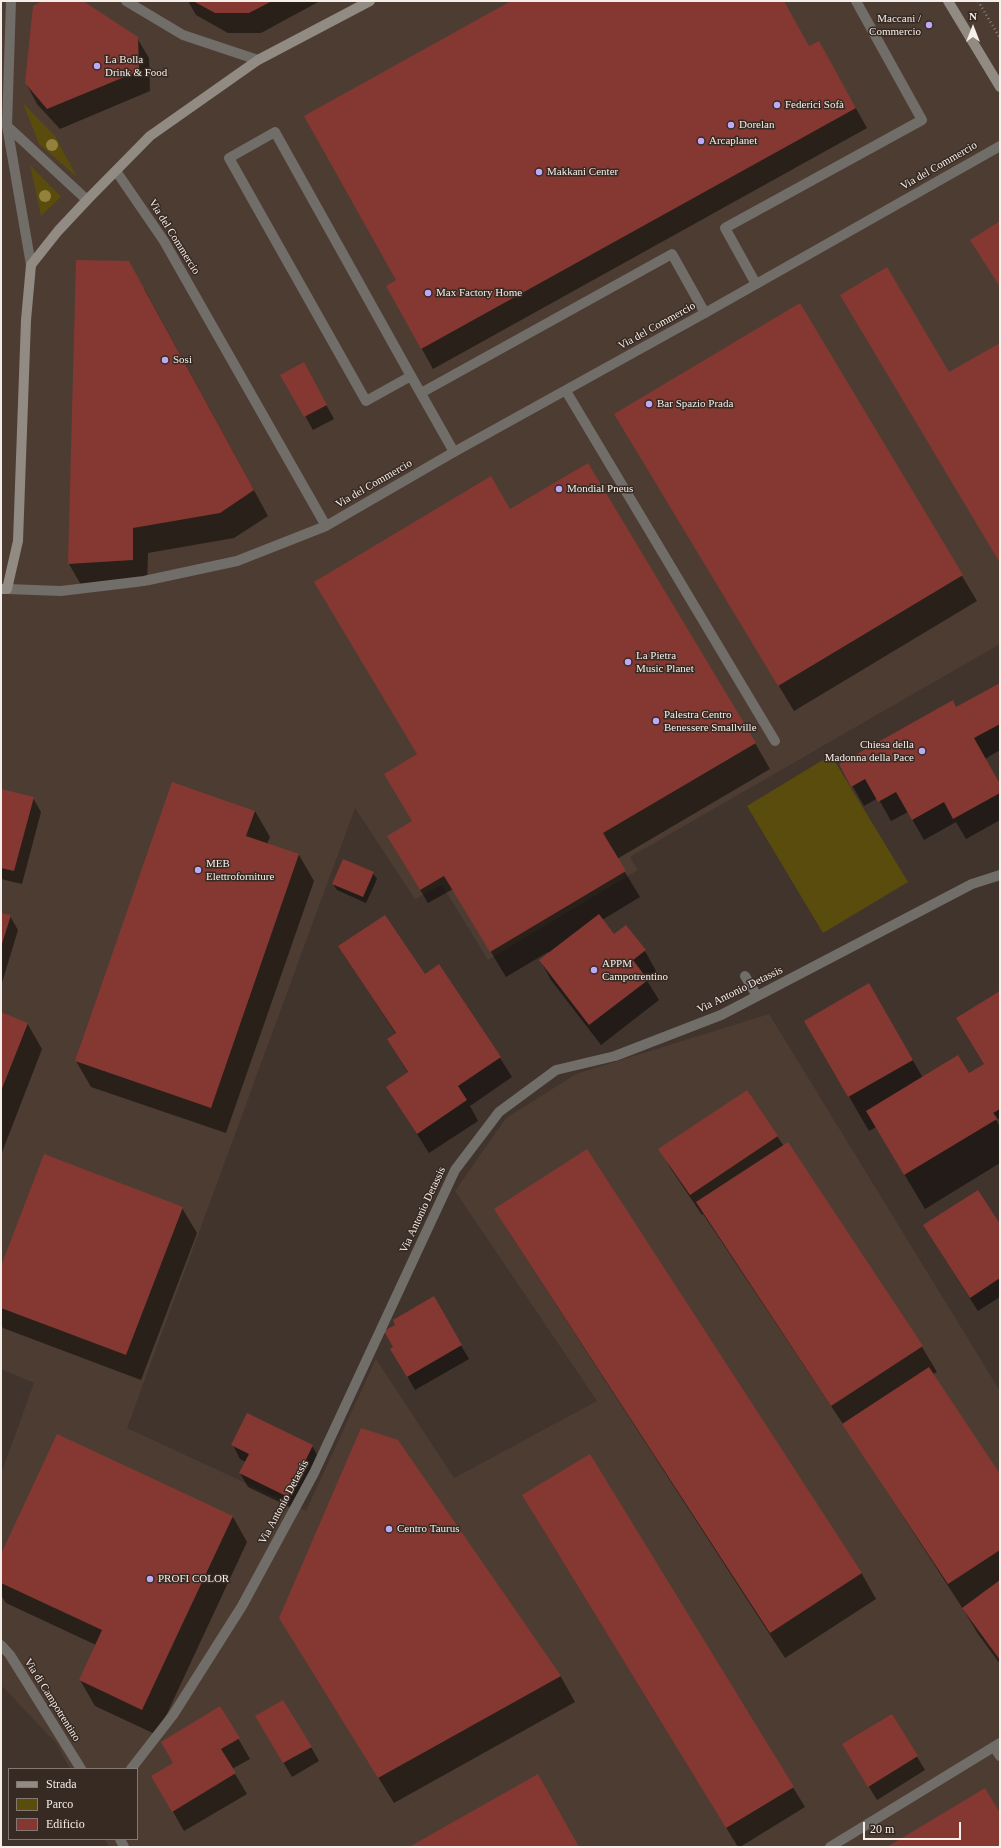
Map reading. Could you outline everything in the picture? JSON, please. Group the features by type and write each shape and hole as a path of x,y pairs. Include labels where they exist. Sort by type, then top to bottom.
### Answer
{"street":[{"name":"Via del Commercio","path":"11,1 7,126 31,265 26,320 18,541 4,589 61,591 144,581 237,561 326,526 454,452 566,391 1000,146"},
{"path":"126,1 183,35 258,60"},
{"path":"31,265 58,231 150,136 258,60 370,1"},
{"path":"756,284 725,228 922,120 856,1"},
{"path":"948,1 1000,87"},
{"path":"7,126 87,200"},
{"path":"411,376 366,401 229,158 275,132 454,452"},
{"name":"Via del Commercio","path":"116,171 164,241 326,526"},
{"path":"421,393 672,254 705,313"},
{"path":"566,391 775,741"},
{"name":"Via Antonio Detassis","path":"132,1768 173,1715 242,1606 314,1473 455,1170 499,1112 556,1070 615,1056 721,1015 972,884 1000,875"},
{"path":"745,976 757,996"},
{"name":"Via di Campotrentino","path":"1,1645 10,1655 80,1768"},
{"path":"830,1847 997,1745 1000,1756"}],"path":[{"path":"978,1 1000,38"}],"shaded area":[{"path":"1,1 1000,1 1000,644 630,857 638,870 488,960 442,885 415,899 355,808 127,1428 306,1511 376,1359 454,1478 597,1401 455,1191 506,1118 576,1074 769,1014 1000,1391 1000,1847 109,1847 106,1840 138,1840 138,1768 69,1768 57,1744 1,1685 1,1474 34,1383 1,1369"}],"green space":[{"path":"23,103 55,136 77,177 39,144"},
{"path":"30,165 61,197 41,216"},
{"path":"831,755 908,882 823,933 747,806"}],"building":[{"path":"42,1 83,1 138,37 139,71 47,109 25,83 33,6"},
{"path":"193,1 272,1 249,13 215,13"},
{"name":"Makkani Center","path":"511,1 784,1 809,46 819,41 856,108 421,349 386,286 396,280 304,116"},
{"path":"1000,221 1000,287 970,240"},
{"path":"76,260 129,261 254,490 220,513 133,528 133,560 68,564"},
{"path":"887,267 949,372 1000,343 1000,563 840,295"},
{"path":"800,303 963,575 778,686 614,414"},
{"path":"304,362 327,405 304,417 280,375"},
{"path":"588,463 756,743 603,833 626,871 490,952 444,876 420,890 387,836 412,821 384,774 417,754 314,582 491,476 510,509"},
{"name":"Chiesa della Madonna della Pace","path":"1000,683 1000,724 974,738 1000,784 1000,793 953,819 944,802 912,820 896,792 878,802 865,779 851,787 839,764 953,700 956,707"},
{"path":"172,782 255,811 246,836 299,854 211,1108 75,1061"},
{"path":"1,789 34,797 14,871 1,868"},
{"path":"343,859 374,872 363,897 332,884"},
{"path":"1,913 11,915 1,947"},
{"name":"APPM Campotrentino","path":"599,914 614,934 626,925 646,950 633,960 648,980 589,1025 539,960"},
{"path":"385,915 425,974 439,964 501,1057 458,1086 467,1100 417,1134 386,1087 408,1072 387,1039 396,1033 338,946"},
{"path":"869,983 913,1060 848,1097 804,1021"},
{"path":"1000,991 1000,1109 993,1113 997,1119 904,1175 866,1111 958,1055 969,1073 984,1064 956,1018"},
{"path":"1,1012 28,1023 1,1091"},
{"path":"747,1090 778,1136 690,1195 658,1149"},
{"path":"788,1142 923,1346 831,1406 696,1202"},
{"path":"587,1149 862,1573 770,1633 494,1209"},
{"path":"44,1154 183,1207 126,1355 1,1308 1,1266"},
{"path":"978,1190 1000,1224 1000,1278 970,1298 923,1225"},
{"path":"434,1296 462,1345 407,1377 390,1349 393,1347 384,1331 395,1325 393,1320"},
{"path":"929,1367 1000,1474 1000,1550 948,1584 842,1424"},
{"path":"247,1413 313,1445 288,1497 239,1473 249,1454 231,1445"},
{"name":"Centro Taurus","path":"361,1428 398,1440 561,1676 378,1778 279,1618"},
{"path":"57,1434 233,1516 142,1710 79,1680 102,1630 1,1583 1,1554"},
{"path":"590,1454 794,1787 726,1828 522,1495"},
{"path":"1000,1580 1000,1660 962,1608"},
{"path":"283,1700 312,1747 283,1763 255,1716"},
{"path":"220,1706 240,1738 221,1749 236,1773 172,1812 151,1776 173,1763 161,1742"},
{"path":"892,1714 918,1756 868,1787 842,1744"},
{"path":"538,1774 579,1847 409,1847"},
{"path":"985,1788 1000,1813 1000,1847 887,1847"}],"place":[{"name":"Maccani / Commercio","path":"929,25"},
{"name":"La Bolla Drink & Food","path":"97,66"},
{"name":"Federici Sofà","path":"777,105"},
{"name":"Dorelan","path":"731,125"},
{"name":"Arcaplanet","path":"701,141"},
{"name":"Makkani Center","path":"539,172"},
{"name":"Max Factory Home","path":"428,293"},
{"name":"Sosi","path":"165,360"},
{"name":"Bar Spazio Prada","path":"649,404"},
{"name":"Mondial Pneus","path":"559,489"},
{"name":"La Pietra Music Planet","path":"628,662"},
{"name":"Palestra Centro Benessere Smallville","path":"656,721"},
{"name":"Chiesa della Madonna della Pace","path":"922,751"},
{"name":"MEB Elettroforniture","path":"198,870"},
{"name":"APPM Campotrentino","path":"594,970"},
{"name":"Centro Taurus","path":"389,1529"},
{"name":"PROFI COLOR","path":"150,1579"}]}
